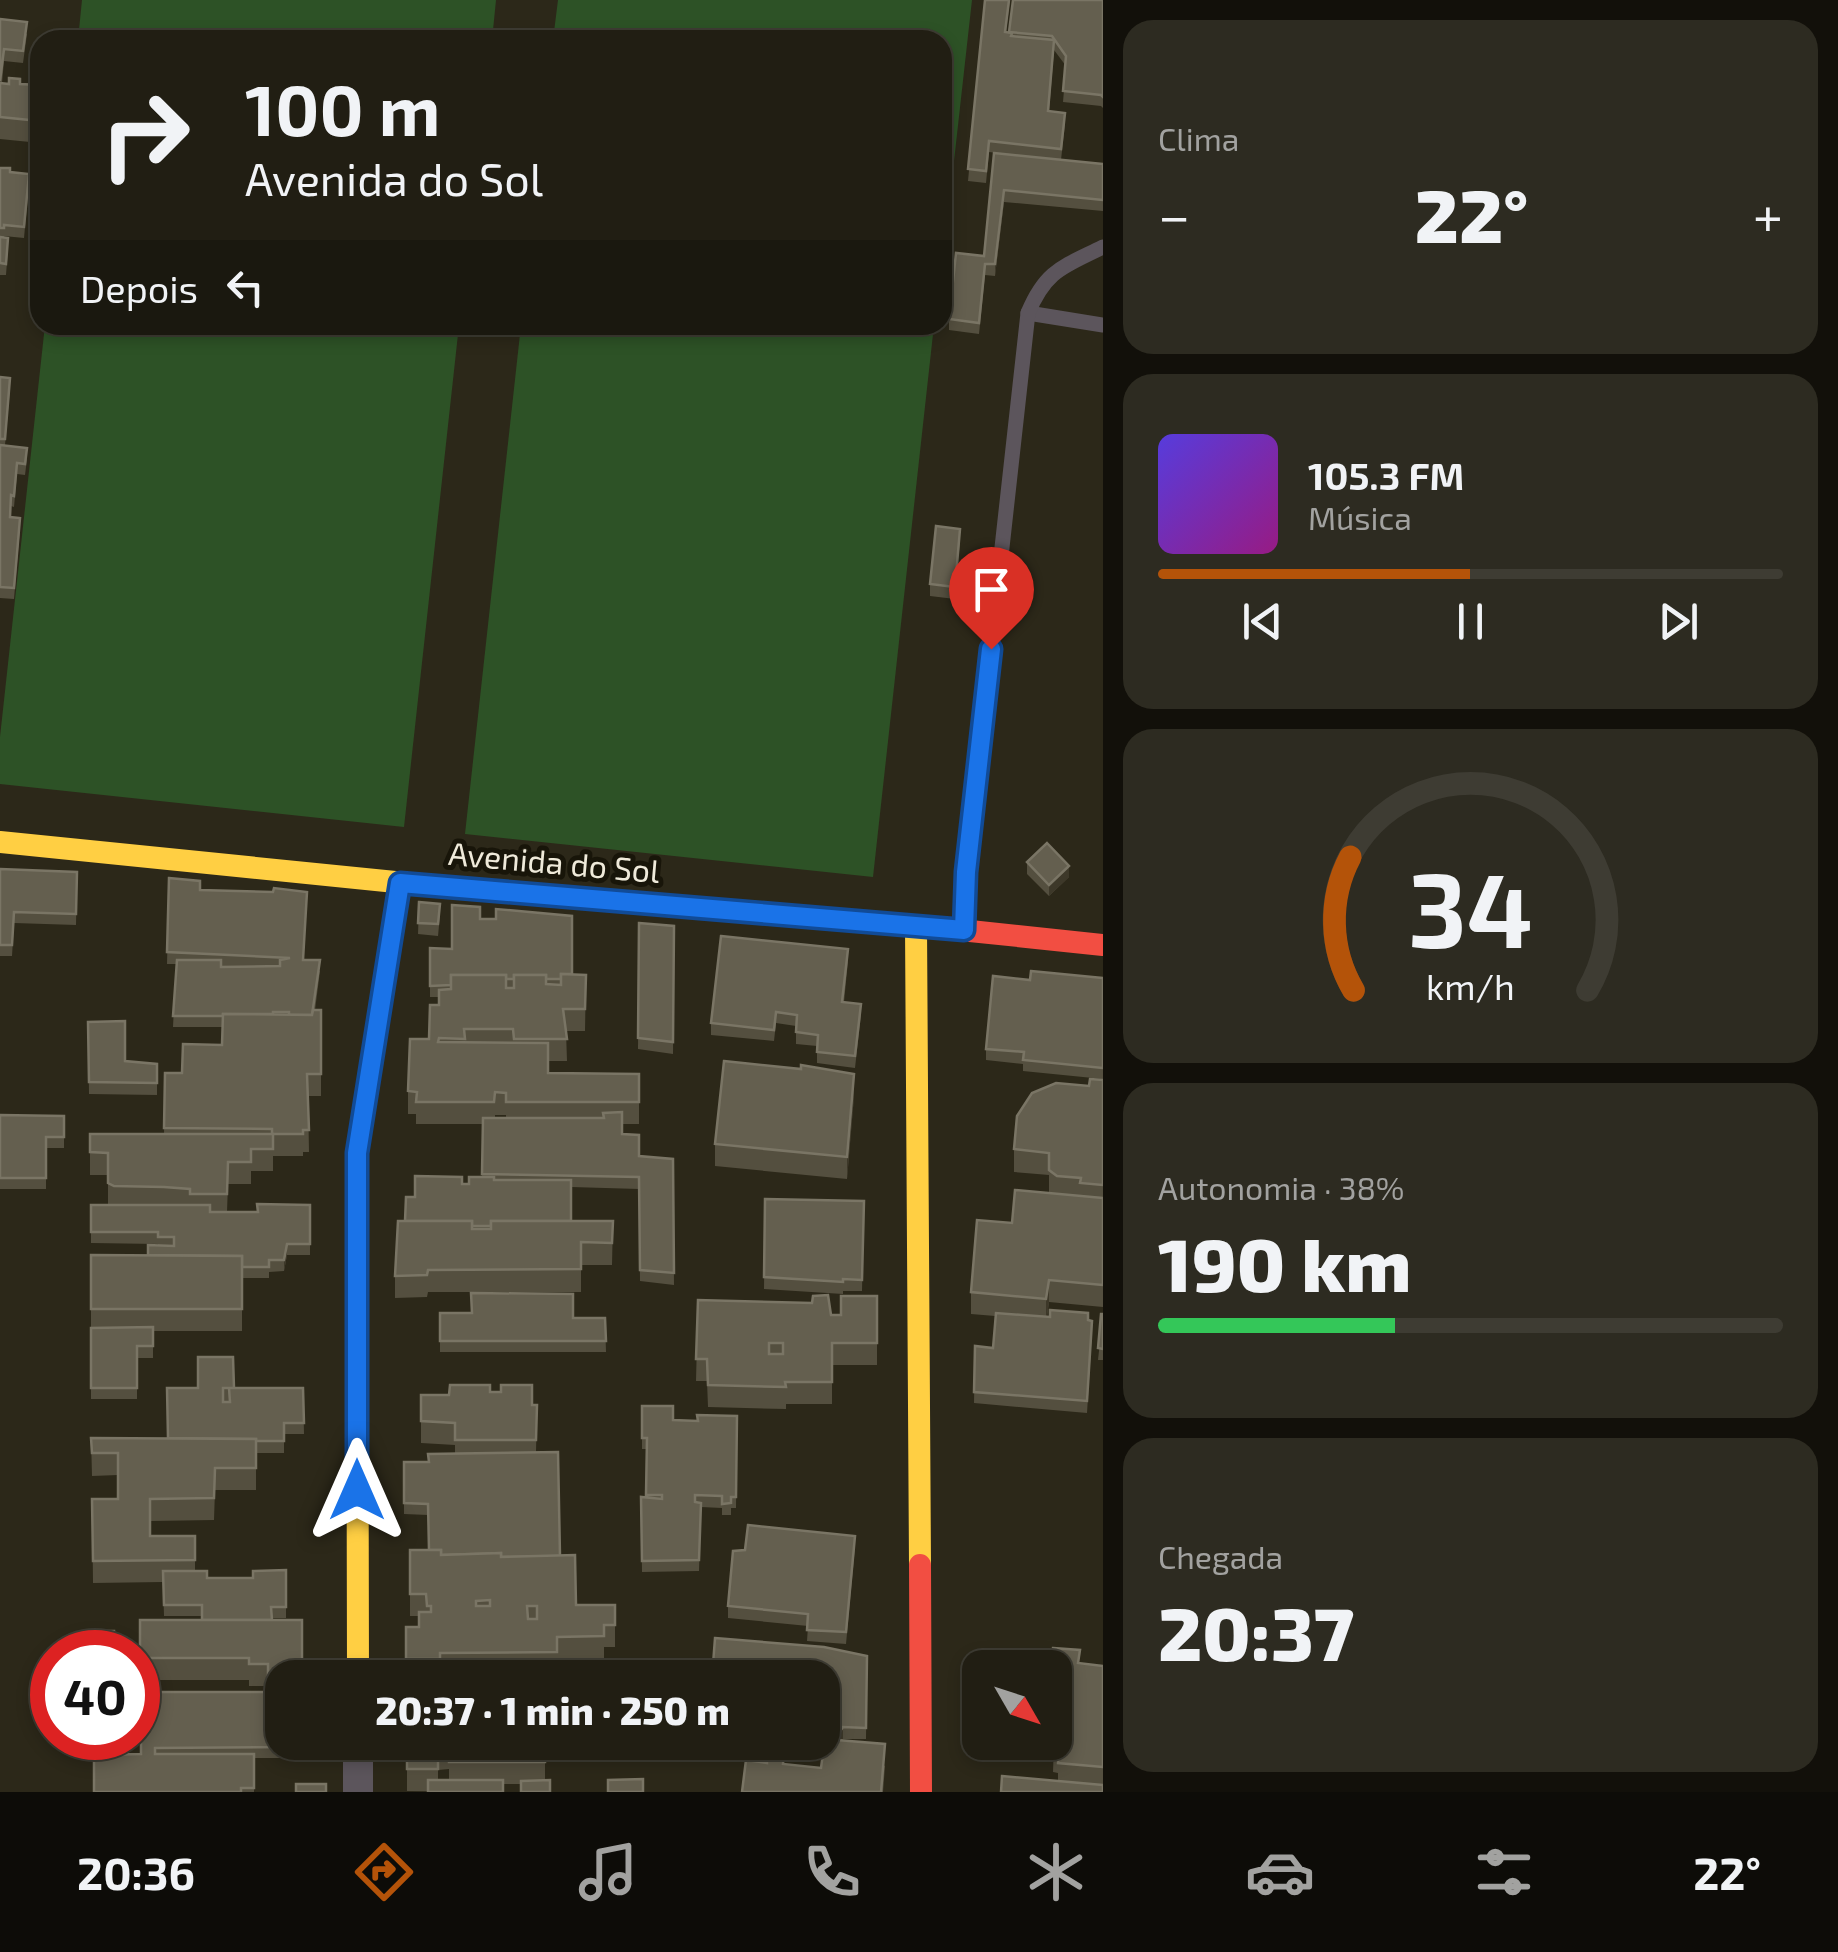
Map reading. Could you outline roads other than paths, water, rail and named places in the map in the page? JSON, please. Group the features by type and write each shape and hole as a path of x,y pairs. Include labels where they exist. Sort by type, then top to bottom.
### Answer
{"street":[{"name":"Avenida do Sol","path":"0,842 400,883 1103,945"},
{"path":"358,1660 357,1153 400,883"},
{"path":"916,926 922,1792"},
{"path":"358,1760 358,1792"}],"lane":[{"path":"964,930 966,872 1028,313 1040,285 1058,270 1103,247"},
{"path":"1028,313 1103,325"}]}
